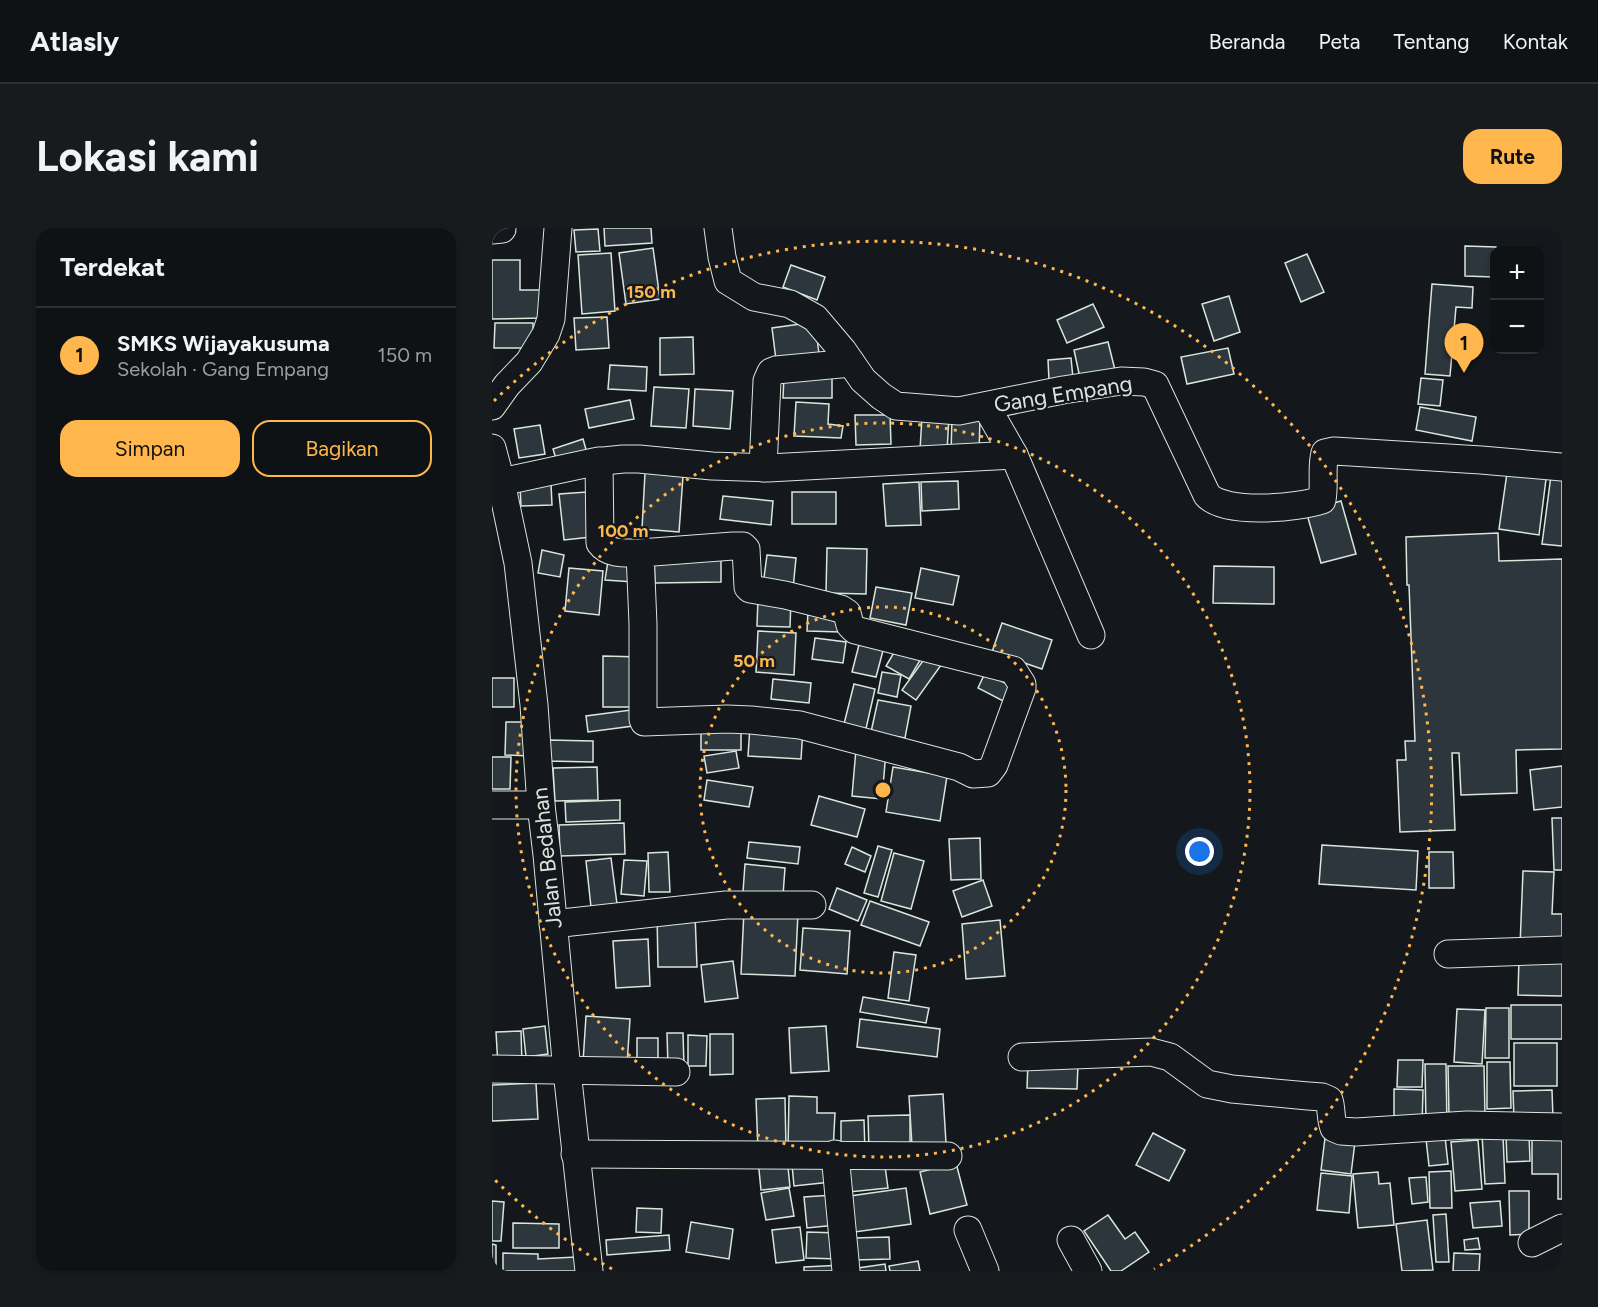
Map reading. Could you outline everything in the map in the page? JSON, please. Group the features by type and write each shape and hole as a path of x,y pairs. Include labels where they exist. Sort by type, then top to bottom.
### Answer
{"street":[{"path":"492,406 507,385 529,362 546,334 551,319 558,228"},
{"name":"Gang Empang","path":"718,228 728,281 754,297 790,304 815,318 863,381 896,406 959,411 1121,381 1155,385 1207,495 1211,500 1228,506 1274,508 1310,504 1322,500 1325,482 1323,461 1325,453 1334,451 1562,467"},
{"path":"764,468 767,381 771,372 851,363"},
{"path":"986,406 1014,455 1090,635"},
{"name":"Jalan Bedahan","path":"492,448 518,563 534,705 541,805 588,1271"},
{"path":"501,482 599,461 639,459 764,468 1014,455"},
{"path":"599,461 600,543 604,548 619,552 640,553 743,546 746,549 750,589 841,609 847,613 849,625 855,630 1013,670 1022,688 994,765 988,773 973,774 959,767 800,725 727,719 644,722 640,553"},
{"path":"492,805 541,805"},
{"path":"553,924 726,905 812,905"},
{"path":"1448,954 1562,950"},
{"path":"1022,1057 1160,1053 1170,1057 1207,1084 1232,1089 1322,1097 1329,1100 1331,1121 1334,1128 1341,1131 1467,1125 1562,1127"},
{"path":"492,1069 676,1072"},
{"path":"575,1154 948,1156"},
{"path":"835,1155 846,1271"},
{"path":"1532,1243 1562,1228"},
{"path":"968,1230 985,1271"},
{"path":"1071,1240 1088,1271"}],"building":[{"path":"604,228 651,228 652,243 605,246"},
{"path":"598,229 600,251 576,252 574,230"},
{"path":"1465,246 1490,247 1490,277 1465,276"},
{"path":"653,248 660,299 626,304 619,253"},
{"path":"611,253 615,311 582,314 578,255"},
{"path":"1307,254 1324,292 1301,302 1285,263"},
{"path":"492,260 520,260 520,290 541,290 541,318 492,319"},
{"path":"791,265 825,277 817,300 783,287"},
{"path":"1432,284 1473,287 1472,308 1456,307 1450,376 1425,374"},
{"path":"1229,296 1240,332 1214,341 1202,304"},
{"path":"1093,304 1104,327 1067,343 1057,320"},
{"path":"607,317 609,348 576,350 574,318"},
{"path":"815,322 820,362 777,368 772,328"},
{"path":"495,323 533,323 533,348 494,348"},
{"path":"693,337 694,374 660,375 660,338"},
{"path":"1108,342 1115,370 1080,378 1074,350"},
{"path":"1228,348 1234,374 1187,384 1181,357"},
{"path":"1071,358 1073,378 1049,380 1048,360"},
{"path":"610,365 647,367 646,391 608,389"},
{"path":"784,375 832,376 832,398 783,398"},
{"path":"1421,378 1443,380 1440,406 1418,404"},
{"path":"654,387 689,389 686,428 651,426"},
{"path":"695,389 733,391 730,429 693,426"},
{"path":"630,400 634,419 589,428 585,409"},
{"path":"796,402 829,404 828,424 843,426 841,438 794,436"},
{"path":"1420,407 1476,417 1472,441 1416,430"},
{"path":"855,415 890,415 891,444 856,445"},
{"path":"922,416 949,417 947,451 920,450"},
{"path":"952,416 980,417 979,455 951,454"},
{"path":"540,425 545,454 519,458 514,429"},
{"path":"583,439 587,453 557,462 553,449"},
{"path":"1508,466 1547,471 1539,535 1499,529"},
{"path":"1552,468 1562,469 1562,546 1542,544"},
{"path":"645,473 683,476 679,532 642,529"},
{"path":"958,481 959,509 922,511 921,482"},
{"path":"919,482 921,525 886,526 883,484"},
{"path":"551,484 552,505 521,506 520,486"},
{"path":"587,492 591,537 564,540 559,494"},
{"path":"792,492 836,492 836,524 792,524"},
{"path":"723,496 773,501 771,525 720,519"},
{"path":"1341,501 1356,554 1321,563 1306,511"},
{"path":"1498,533 1499,561 1562,559 1562,749 1516,750 1517,793 1461,795 1459,753 1452,753 1455,830 1400,832 1397,760 1406,760 1405,741 1415,741 1406,537"},
{"path":"827,548 867,549 866,594 826,593"},
{"path":"542,550 564,555 560,577 538,573"},
{"path":"721,552 721,582 655,583 654,553"},
{"path":"767,555 796,558 793,589 763,585"},
{"path":"608,561 638,565 634,582 605,580"},
{"path":"1214,566 1274,567 1274,604 1213,603"},
{"path":"569,568 603,571 599,615 565,611"},
{"path":"921,568 959,576 953,605 915,598"},
{"path":"876,587 912,593 906,625 870,618"},
{"path":"758,598 791,600 790,627 757,626"},
{"path":"808,611 842,612 841,632 807,631"},
{"path":"1002,623 1052,640 1042,669 992,652"},
{"path":"758,631 796,633 794,675 756,672"},
{"path":"861,637 885,643 876,677 852,672"},
{"path":"815,638 846,642 843,663 812,659"},
{"path":"899,644 922,657 909,679 886,666"},
{"path":"930,651 944,661 916,700 902,690"},
{"path":"603,656 641,657 640,707 603,707"},
{"path":"882,672 901,675 897,697 878,693"},
{"path":"985,673 1017,689 1009,704 978,688"},
{"path":"492,678 514,678 514,707 492,707"},
{"path":"773,679 811,683 809,703 771,699"},
{"path":"854,684 875,689 865,733 843,728"},
{"path":"878,700 911,706 905,738 871,732"},
{"path":"631,710 633,726 588,732 586,716"},
{"path":"506,722 531,722 530,756 505,755"},
{"path":"701,723 741,723 741,750 701,750"},
{"path":"750,726 803,729 801,759 748,756"},
{"path":"548,740 593,741 593,762 547,761"},
{"path":"856,749 886,751 882,799 852,796"},
{"path":"736,751 739,768 707,773 704,756"},
{"path":"492,757 511,757 510,789 492,789"},
{"path":"1562,766 1562,807 1534,810 1530,770"},
{"path":"597,767 598,800 555,801 553,768"},
{"path":"893,767 947,776 940,821 886,812"},
{"path":"707,780 753,787 749,807 704,800"},
{"path":"819,796 865,809 857,837 811,825"},
{"path":"620,800 620,820 566,822 565,802"},
{"path":"1552,818 1562,818 1562,870 1554,870"},
{"path":"624,823 625,854 560,856 559,825"},
{"path":"980,838 981,879 951,880 949,839"},
{"path":"749,842 800,847 798,864 747,858"},
{"path":"1322,845 1418,851 1416,890 1319,884"},
{"path":"878,846 892,850 878,897 864,893"},
{"path":"852,847 871,856 865,872 845,864"},
{"path":"668,852 670,892 649,892 648,853"},
{"path":"1429,852 1453,852 1454,888 1429,888"},
{"path":"894,853 924,861 911,909 881,901"},
{"path":"611,858 617,904 591,907 586,861"},
{"path":"624,860 647,861 644,896 621,894"},
{"path":"745,864 785,868 783,895 743,892"},
{"path":"1523,871 1554,872 1552,914 1562,914 1562,948 1520,946"},
{"path":"983,880 992,906 962,917 953,891"},
{"path":"837,888 867,900 858,921 829,909"},
{"path":"870,901 929,922 920,946 861,925"},
{"path":"744,910 798,913 795,976 741,974"},
{"path":"695,914 697,967 658,967 657,915"},
{"path":"1000,920 1005,976 966,979 962,924"},
{"path":"803,928 850,931 847,974 800,970"},
{"path":"648,939 650,986 616,988 613,941"},
{"path":"894,952 916,955 909,1001 888,998"},
{"path":"1519,957 1562,958 1562,996 1518,995"},
{"path":"733,961 738,998 705,1002 701,965"},
{"path":"863,997 929,1008 926,1023 860,1012"},
{"path":"1511,1005 1562,1005 1562,1039 1511,1039"},
{"path":"1486,1008 1509,1008 1509,1058 1485,1058"},
{"path":"1457,1009 1485,1010 1482,1064 1454,1062"},
{"path":"586,1016 630,1019 627,1065 583,1062"},
{"path":"860,1019 940,1029 937,1057 857,1047"},
{"path":"545,1026 548,1054 526,1057 523,1029"},
{"path":"826,1026 829,1071 791,1073 789,1028"},
{"path":"521,1031 522,1064 498,1066 496,1032"},
{"path":"667,1033 683,1033 684,1066 668,1067"},
{"path":"710,1034 733,1034 733,1074 710,1075"},
{"path":"688,1035 707,1036 706,1066 688,1066"},
{"path":"637,1038 658,1038 658,1058 637,1058"},
{"path":"1514,1043 1557,1043 1557,1086 1514,1086"},
{"path":"1398,1060 1423,1060 1422,1087 1397,1087"},
{"path":"1028,1062 1078,1064 1077,1089 1027,1088"},
{"path":"1487,1062 1510,1062 1511,1108 1487,1109"},
{"path":"1425,1064 1446,1064 1447,1125 1426,1126"},
{"path":"1448,1066 1484,1066 1485,1116 1449,1116"},
{"path":"536,1083 538,1119 492,1121 492,1085"},
{"path":"1394,1089 1423,1090 1422,1126 1394,1125"},
{"path":"1552,1090 1553,1118 1514,1120 1513,1091"},
{"path":"943,1094 946,1143 912,1146 909,1096"},
{"path":"789,1096 817,1097 817,1113 835,1113 833,1152 788,1150"},
{"path":"785,1098 786,1149 758,1150 756,1099"},
{"path":"910,1115 910,1151 869,1151 868,1116"},
{"path":"864,1120 865,1151 841,1152 841,1121"},
{"path":"1444,1127 1448,1164 1429,1166 1425,1130"},
{"path":"1326,1130 1356,1134 1351,1174 1321,1170"},
{"path":"1153,1133 1185,1150 1169,1181 1136,1165"},
{"path":"1529,1134 1530,1161 1507,1162 1506,1135"},
{"path":"1482,1135 1503,1135 1505,1183 1485,1184"},
{"path":"1562,1135 1562,1199 1558,1199 1558,1174 1532,1174 1532,1137"},
{"path":"1478,1140 1482,1189 1455,1191 1451,1142"},
{"path":"787,1157 790,1187 761,1190 758,1160"},
{"path":"884,1159 888,1188 849,1192 846,1163"},
{"path":"829,1162 831,1182 794,1186 792,1165"},
{"path":"956,1163 967,1205 930,1214 920,1172"},
{"path":"1451,1171 1452,1208 1430,1208 1429,1172"},
{"path":"1378,1172 1379,1184 1390,1183 1394,1225 1358,1228 1353,1174"},
{"path":"1321,1173 1352,1176 1349,1213 1317,1210"},
{"path":"1426,1177 1428,1202 1412,1204 1409,1178"},
{"path":"789,1188 794,1216 766,1220 761,1193"},
{"path":"906,1188 911,1224 855,1232 850,1196"},
{"path":"1509,1191 1529,1191 1529,1234 1510,1235"},
{"path":"833,1195 836,1225 807,1228 804,1197"},
{"path":"492,1201 504,1202 501,1241 492,1241"},
{"path":"1500,1201 1502,1226 1473,1228 1470,1203"},
{"path":"637,1208 662,1209 661,1233 636,1232"},
{"path":"1446,1214 1449,1262 1436,1262 1433,1215"},
{"path":"1108,1215 1125,1239 1135,1232 1149,1252 1121,1271 1111,1271 1084,1231"},
{"path":"1427,1220 1433,1270 1402,1271 1396,1224"},
{"path":"691,1222 733,1229 729,1259 686,1252"},
{"path":"513,1223 559,1224 559,1248 513,1248"},
{"path":"800,1227 804,1260 776,1263 772,1230"},
{"path":"807,1232 839,1233 839,1259 806,1258"},
{"path":"669,1235 670,1250 607,1255 606,1240"},
{"path":"889,1237 890,1259 855,1260 854,1238"},
{"path":"1478,1238 1480,1249 1465,1250 1464,1240"},
{"path":"492,1244 496,1245 496,1271 492,1271"},
{"path":"503,1253 538,1254 538,1259 576,1257 577,1271 503,1271"},
{"path":"1454,1253 1480,1254 1479,1271 1453,1271"},
{"path":"918,1261 920,1271 890,1271 889,1266"},
{"path":"885,1264 886,1271 858,1271 858,1268"},
{"path":"843,1265 844,1271 804,1271 804,1267"}],"place":[{"name":"SMKS Wijayakusuma","path":"1464,373"}]}
